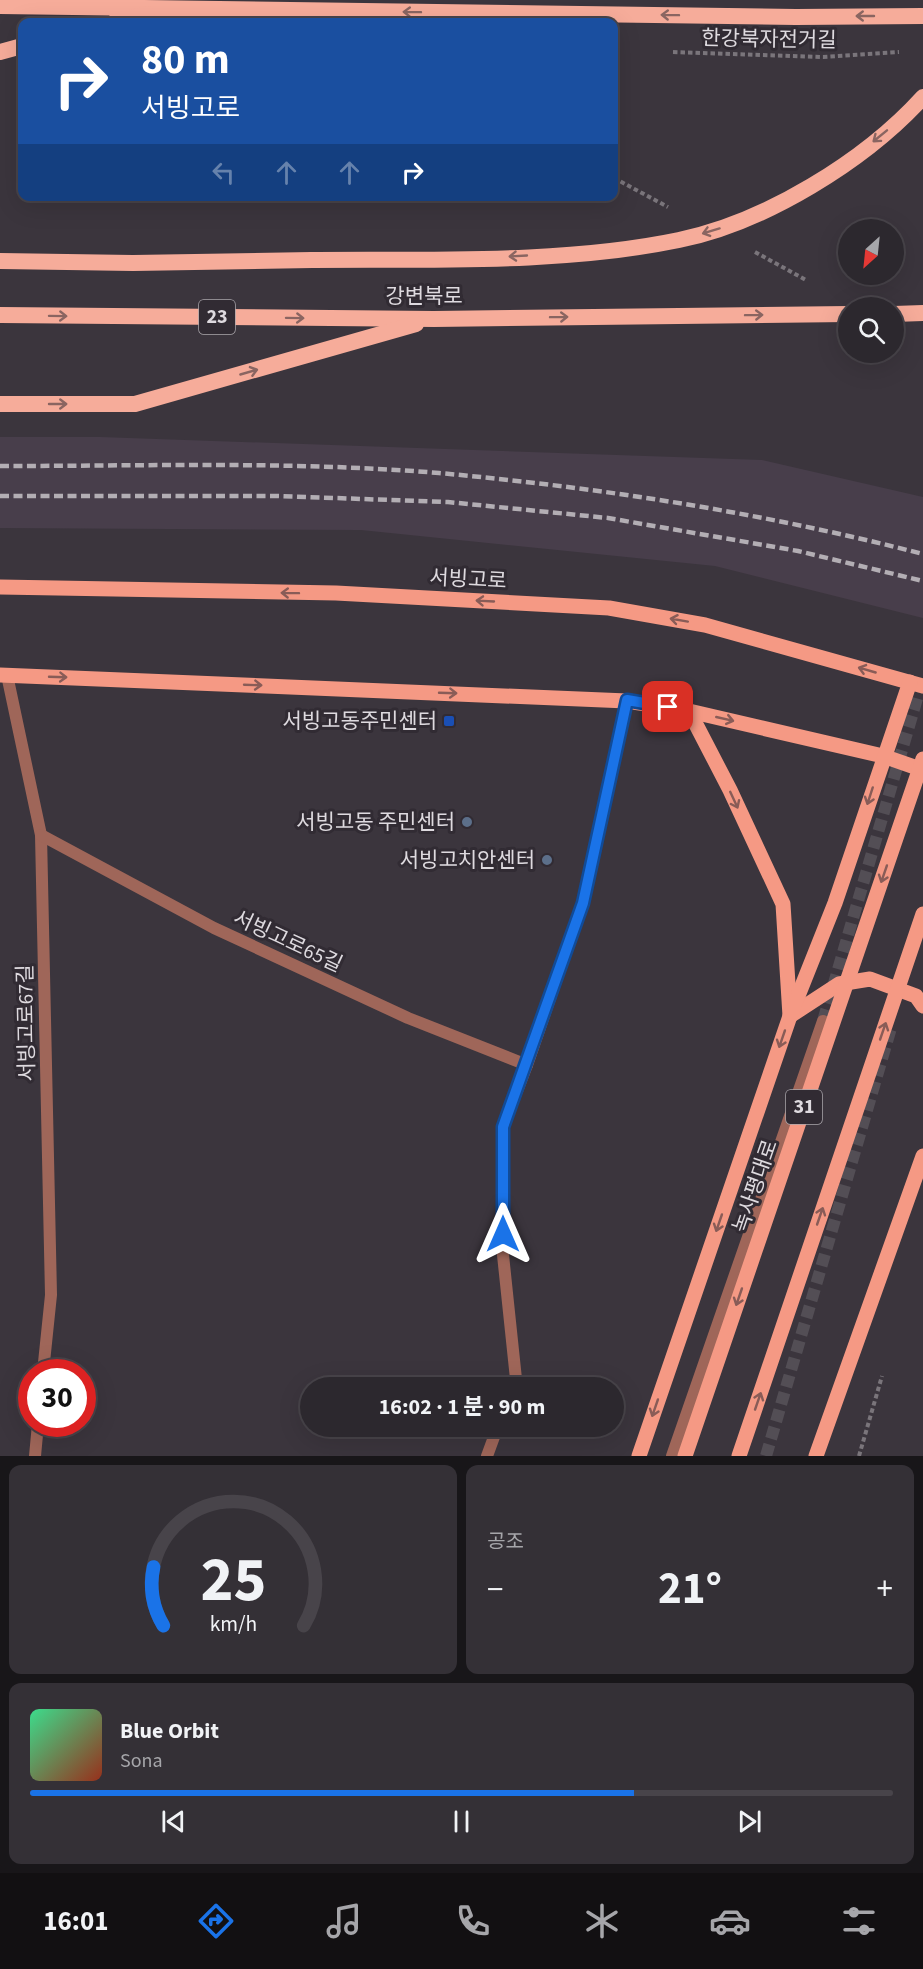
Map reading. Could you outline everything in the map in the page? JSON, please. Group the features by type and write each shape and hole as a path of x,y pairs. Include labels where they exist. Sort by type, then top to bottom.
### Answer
{"highway":[{"path":"0,6 923,16"},
{"path":"131,18 168,9"},
{"path":"0,52 18,47"},
{"path":"0,261 133,263 473,259 617,251 681,240 735,223 818,181 908,114 923,97"},
{"path":"904,314 923,313"},
{"name":"강변북로","path":"0,315 434,319 838,314"},
{"path":"0,404 135,404 434,319"}],"main road":[{"name":"서빙고로","path":"0,587 336,593 609,608 705,625 916,684"},
{"path":"3,675 627,700 689,711 883,756 923,770"},
{"path":"639,1456 790,1016 835,903 883,756 916,684"},
{"path":"689,711 730,790 783,904 790,1016"},
{"name":"녹사평대로","path":"685,1456 923,759"},
{"name":"31","path":"739,1456 923,914"},
{"path":"790,1016 839,984 870,980 916,996 923,1006"},
{"path":"816,1456 923,1156"}],"street":[{"name":"서빙고로67길","path":"3,675 41,835 51,1294 44,1359"},
{"path":"516,1377 503,1255 503,1127 583,903 627,700"},
{"name":"서빙고로65길","path":"41,835 214,928 408,1018 526,1065"},
{"path":"672,1456 823,1021"},
{"path":"34,1456 36,1437"},
{"path":"487,1456 494,1437"}],"path":[{"name":"한강북자전거길","path":"661,51 823,57 884,55 907,51"}],"shaded area":[{"path":"0,437 100,437 762,460 923,497 923,618 715,566 361,530 0,528"}],"tunnel":[{"path":"823,1021 923,678"},
{"path":"766,1456 891,1028"}],"railway":[{"path":"0,466 275,466 439,473 622,494 743,514 923,554"},
{"path":"0,496 277,496 448,502 608,518 798,551 923,581"}],"place":[{"name":"서빙고동주민센터","path":"449,721"},
{"name":"서빙고동 주민센터","path":"467,822"},
{"name":"서빙고치안센터","path":"547,860"}],"route":[{"path":"503,1234 503,1127 583,903 627,700 668,707"}]}
